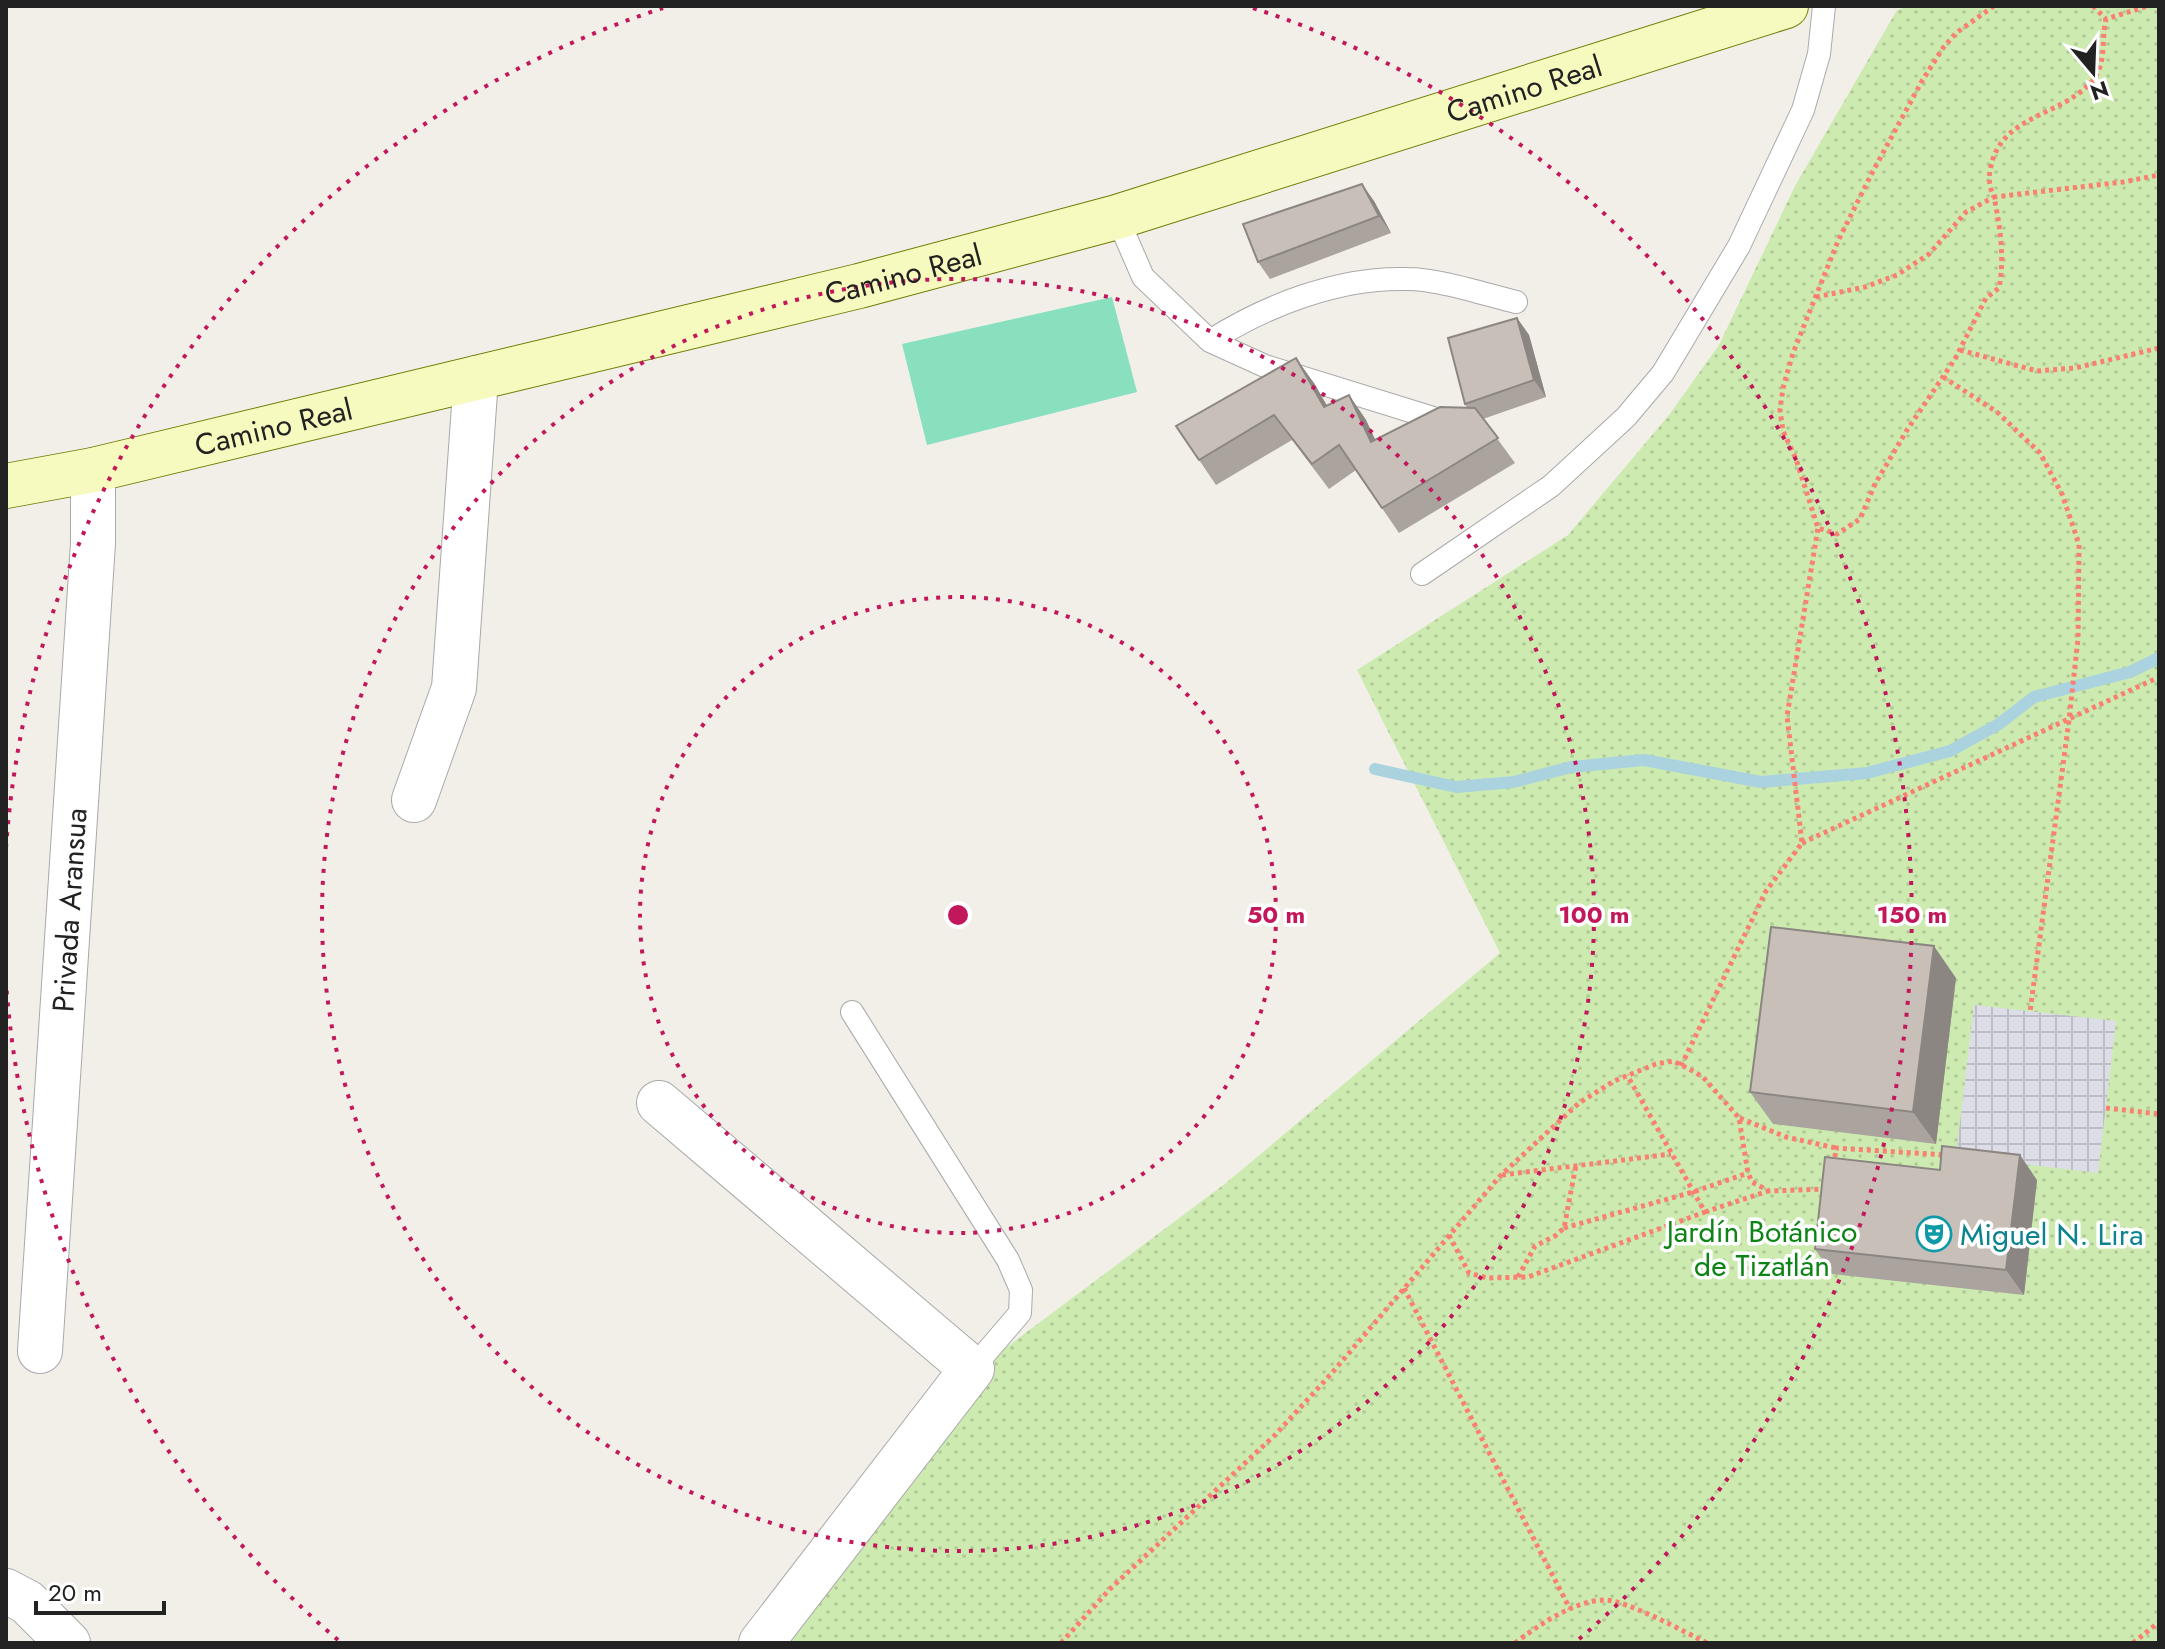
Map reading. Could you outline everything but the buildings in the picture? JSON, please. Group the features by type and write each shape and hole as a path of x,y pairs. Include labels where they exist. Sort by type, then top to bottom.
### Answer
{"main road":[{"name":"Camino Real","path":"6,486 93,470 859,286 1117,217 1786,6"}],"street":[{"path":"414,800 454,688 476,378"},
{"name":"Privada Aransua","path":"40,1351 93,543 93,470"},
{"path":"659,1103 972,1369 761,1643"},
{"path":"6,1591 27,1602 68,1643"}],"lane":[{"path":"1422,574 1551,486 1626,417 1663,373 1739,246 1803,110 1819,54 1824,6"},
{"path":"1117,217 1143,277 1210,341 1265,366 1433,418"},
{"path":"1210,341 1236,324 1275,307 1367,280 1411,279 1516,302"},
{"path":"852,1012 1008,1260 1021,1290 1020,1313 972,1369"}],"path":[{"path":"1802,843 1787,716 1818,528 1796,459 1783,431 1780,410 1793,353 1838,241 1872,173 1943,48 1966,23 1994,6"},
{"path":"2093,6 2106,19"},
{"path":"2106,19 2148,6"},
{"path":"1818,528 1837,534 1860,519 1875,484 1960,350 1986,298 1999,288 2003,269 2000,228 1994,197 1989,188 1998,148 2007,134 2025,121 2082,90 2093,80 2099,71 2104,50 2106,19"},
{"path":"1816,297 1865,287 1911,267 1929,254 1966,212 1994,197 2157,177"},
{"path":"1960,350 2037,371 2075,368 2159,348"},
{"path":"1943,377 1997,412 2040,453 2079,544 2078,639 2030,1012"},
{"path":"1681,1066 1766,891 1802,843 2159,677"},
{"path":"1061,1643 1110,1589 1275,1435 1501,1175 1579,1103 1627,1075 1673,1061 1703,1077 1739,1118 1786,1137 1836,1148 1956,1156"},
{"path":"1627,1075 1705,1212"},
{"path":"2106,1108 2159,1114"},
{"path":"1739,1118 1748,1173 1752,1182 1769,1191"},
{"path":"1832,1178 1836,1148"},
{"path":"1501,1175 1671,1154"},
{"path":"1564,1228 1576,1165"},
{"path":"1518,1277 1535,1246 1564,1228 1693,1192 1748,1173"},
{"path":"1449,1235 1469,1273 1487,1278 1528,1277 1769,1191 1831,1189"},
{"path":"1404,1288 1570,1609"},
{"path":"1515,1643 1570,1609 1605,1599 1707,1643"},
{"path":"2133,1643 2159,1622"}],"green space":[{"name":"Jardín Botánico de Tizatlán","path":"1910,6 2159,6 2159,1643 768,1643 948,1391 1226,1183 1500,953 1357,670 1568,535 1669,415 1719,345 1795,186 1897,10"},
{"path":"1112,297 1137,392 927,445 902,344"}],"shaded area":[{"path":"1974,1005 2116,1021 2098,1173 1956,1156"}],"waterway":[{"path":"1375,769 1456,787 1514,782 1571,767 1644,760 1761,782 1867,773 1950,751 1999,724 2034,697 2130,672 2159,658"}],"place":[{"name":"Miguel N. Lira","path":"1934,1234"}]}
